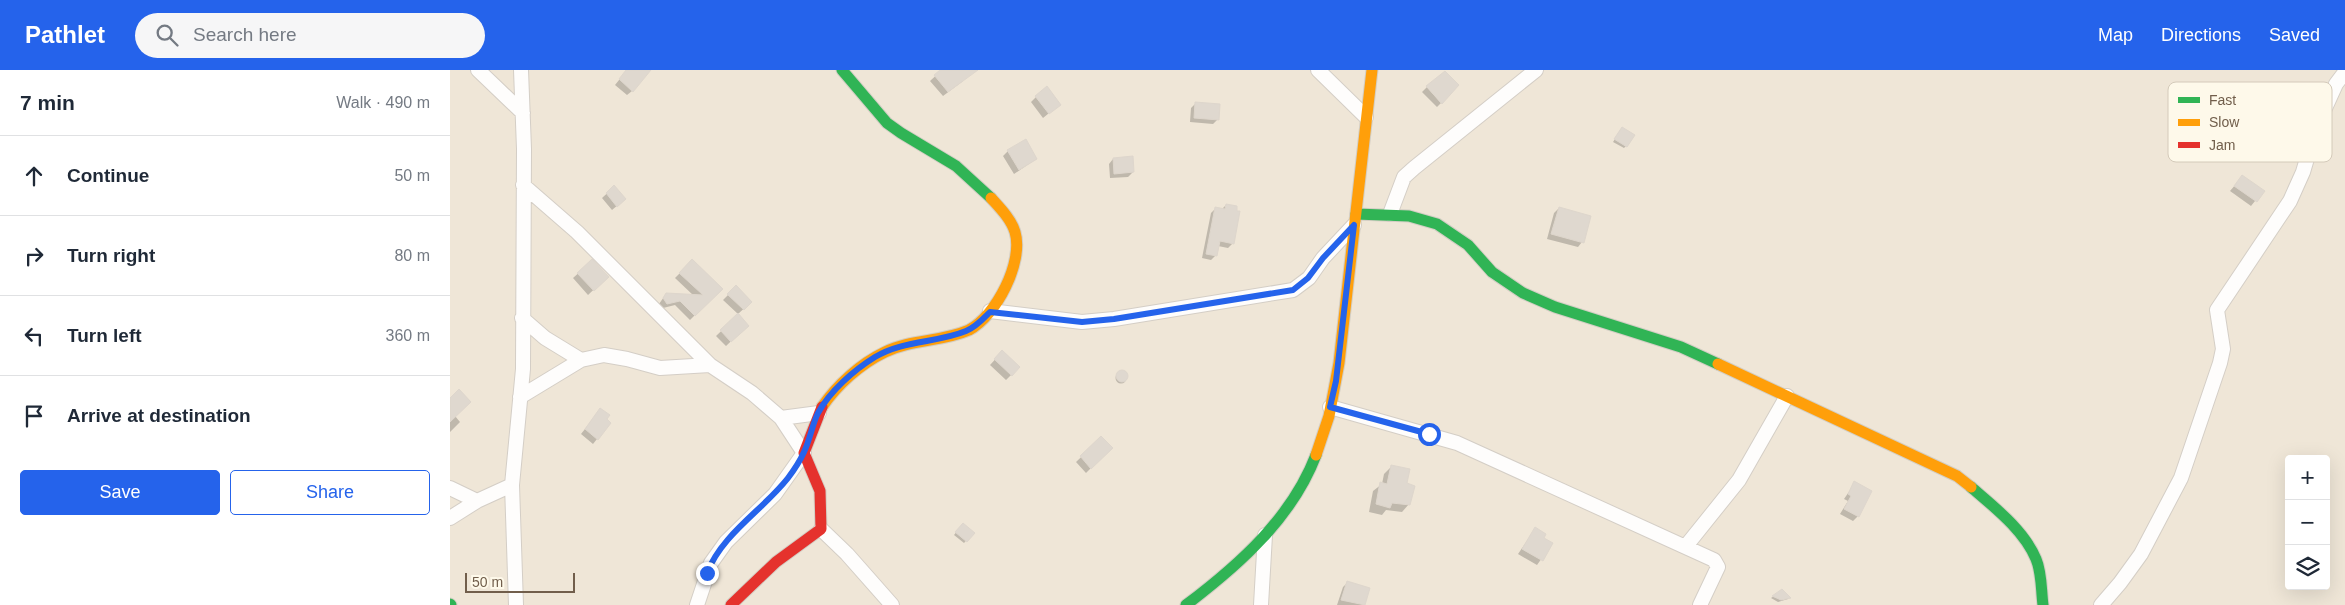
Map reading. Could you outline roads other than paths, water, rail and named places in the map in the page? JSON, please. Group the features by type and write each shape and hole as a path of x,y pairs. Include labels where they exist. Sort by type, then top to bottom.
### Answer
{"street":[{"path":"478,70 522,112"},
{"path":"516,605 512,486 523,369 524,149 521,70"},
{"path":"697,605 711,563 726,542 789,477 804,453 818,413 844,381 875,357 894,348 967,330 978,323 990,312 1013,270 1016,257 1016,231 1009,220 957,167 897,130 885,120 842,70"},
{"path":"1318,70 1366,117"},
{"path":"1186,605 1215,583 1265,535 1300,489 1318,452 1336,381 1372,70"},
{"path":"1390,214 1404,177 1536,70"},
{"path":"2332,93 2345,72"},
{"path":"2101,605 2141,554 2181,478 2220,363 2223,340 2217,310 2290,201 2306,162"},
{"path":"523,185 577,232 710,365 752,393 781,418 804,453 820,491 821,529 847,554 892,605"},
{"path":"990,312 1082,322 1114,319 1293,290 1308,278 1355,220 1390,214 1409,216 1437,224 1468,245 1492,272 1523,293 1554,307 1680,347 1957,476 1978,493 2022,537 2030,548 2036,558 2043,605"},
{"path":"522,318 545,338 581,360"},
{"path":"520,398 581,360 604,356 627,359 660,368 710,365"},
{"path":"1686,546 1739,480 1787,396"},
{"path":"1330,407 1457,443 1714,560 1718,564 1700,605"},
{"path":"781,418 818,413"},
{"path":"450,518 477,501 512,486"},
{"path":"450,488 477,501"},
{"path":"731,605 776,562 821,529"},
{"path":"1261,605 1265,535"}]}
